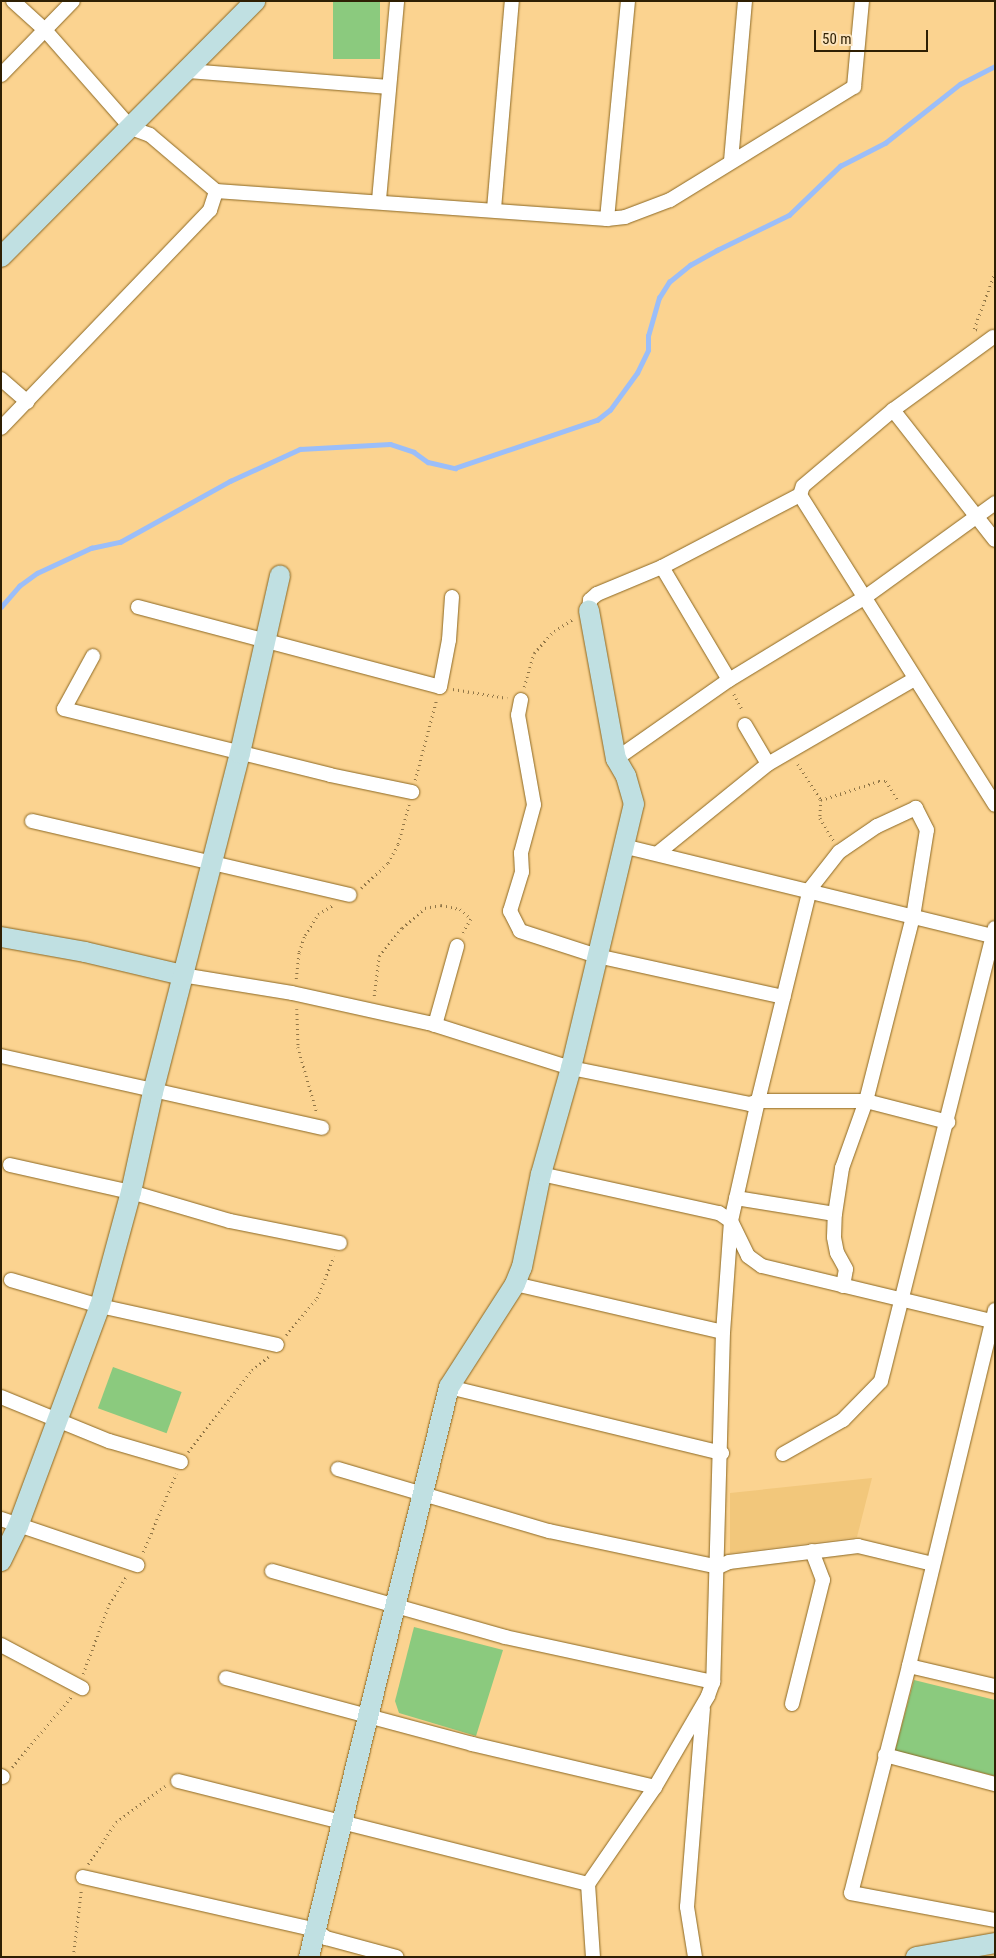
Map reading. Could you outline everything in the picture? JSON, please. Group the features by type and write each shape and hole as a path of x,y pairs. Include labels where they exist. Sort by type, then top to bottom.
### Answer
{"street":[{"path":"13,1 45,30 131,128 150,135 216,191 379,200 607,219 624,217 670,200 854,87 862,1"},
{"path":"1,75 73,1"},
{"path":"1,258 189,71 256,1"},
{"path":"379,200 397,1"},
{"path":"494,209 512,1"},
{"path":"607,219 628,1"},
{"path":"731,162 745,1"},
{"path":"189,71 388,87"},
{"path":"1,428 210,210 216,191"},
{"path":"309,1957 424,1496 449,1387 515,1284 522,1267 541,1174 571,1068 634,804 626,776 616,759 589,610 590,600 597,594 662,567 800,495 804,486 893,410 993,337"},
{"path":"1,379 27,402"},
{"path":"893,410 995,540"},
{"path":"800,495 913,680 995,805"},
{"path":"616,759 729,680 864,598 977,518 995,503"},
{"path":"662,567 729,680"},
{"path":"1,1561 10,1522 58,1420 100,1306 131,1192 153,1092 210,862 240,753 280,575"},
{"path":"138,607 440,687 449,640 452,597"},
{"path":"93,656 64,709 240,753 412,792"},
{"path":"658,854 768,764 790,753 913,680"},
{"path":"521,700 518,716 534,805 521,853 522,872 510,911 520,931 597,956 784,997"},
{"path":"745,725 768,764"},
{"path":"593,1957 588,1884 655,1787 703,1706 713,1682 722,1452 723,1332 731,1220 810,889 839,852 877,826 916,808 926,830 913,917 866,1101 842,1168 835,1214 834,1237 838,1253 846,1269 843,1286"},
{"path":"32,821 350,895"},
{"path":"623,846 810,889 913,917 994,933 904,1301 881,1381 842,1420 782,1454"},
{"path":"1,937 85,952 182,975 292,993 373,1013 435,1025 571,1068 750,1104 758,1101 866,1101 948,1122"},
{"path":"435,1025 456,946"},
{"path":"1,1056 153,1092 322,1128"},
{"path":"10,1165 131,1192 230,1221 340,1243"},
{"path":"541,1174 719,1213 731,1220 748,1256 762,1266 904,1301 994,1318 909,1666 851,1893 995,1920"},
{"path":"736,1198 835,1214"},
{"path":"11,1280 100,1306 276,1344"},
{"path":"515,1284 723,1332"},
{"path":"449,1387 722,1452"},
{"path":"1,1397 109,1441 181,1462"},
{"path":"338,1469 424,1496 549,1531 718,1567 729,1562 858,1546 933,1564"},
{"path":"10,1522 137,1565"},
{"path":"792,1704 823,1580 812,1551"},
{"path":"272,1571 397,1605 504,1637 713,1682"},
{"path":"1,1645 82,1688"},
{"path":"909,1666 995,1686"},
{"path":"226,1678 369,1716 655,1787"},
{"path":"695,1957 687,1907 703,1706"},
{"path":"885,1754 995,1784"},
{"path":"178,1781 343,1821 468,1856 588,1884"},
{"path":"84,1877 316,1930 326,1938 397,1957"},
{"path":"916,1957 995,1943"}],"path":[{"path":"993,337 974,329 995,272"},
{"path":"440,687 521,700 534,652 554,631 589,610"},
{"path":"729,680 746,716 745,725"},
{"path":"790,753 821,800 820,818 839,852"},
{"path":"821,800 840,796 864,785 886,781 906,812"},
{"path":"373,1013 379,956 402,928 425,908 441,905 460,909 471,919"},
{"path":"2,1777 82,1688 83,1675 109,1604 122,1581 137,1565 181,1462 226,1403 317,1298 340,1243"},
{"path":"73,1957 84,1877 116,1822 144,1800 178,1781"}],"shaded area":[{"path":"872,1478 857,1537 730,1553 730,1493"}],"green space":[{"path":"333,1 380,1 380,59 333,59"},
{"path":"113,1367 182,1392 167,1433 98,1408"},
{"path":"414,1627 503,1650 476,1736 399,1713 395,1701"},
{"path":"914,1680 995,1700 995,1776 895,1751"}],"waterway":[{"path":"1,607 19,586 37,573 91,548 120,542 230,481 300,449 390,444 414,452 428,462 455,468 597,420 610,410 637,373 648,350 648,336 659,298 669,282 690,265 789,215 840,166 885,143 960,84 995,66"}]}
